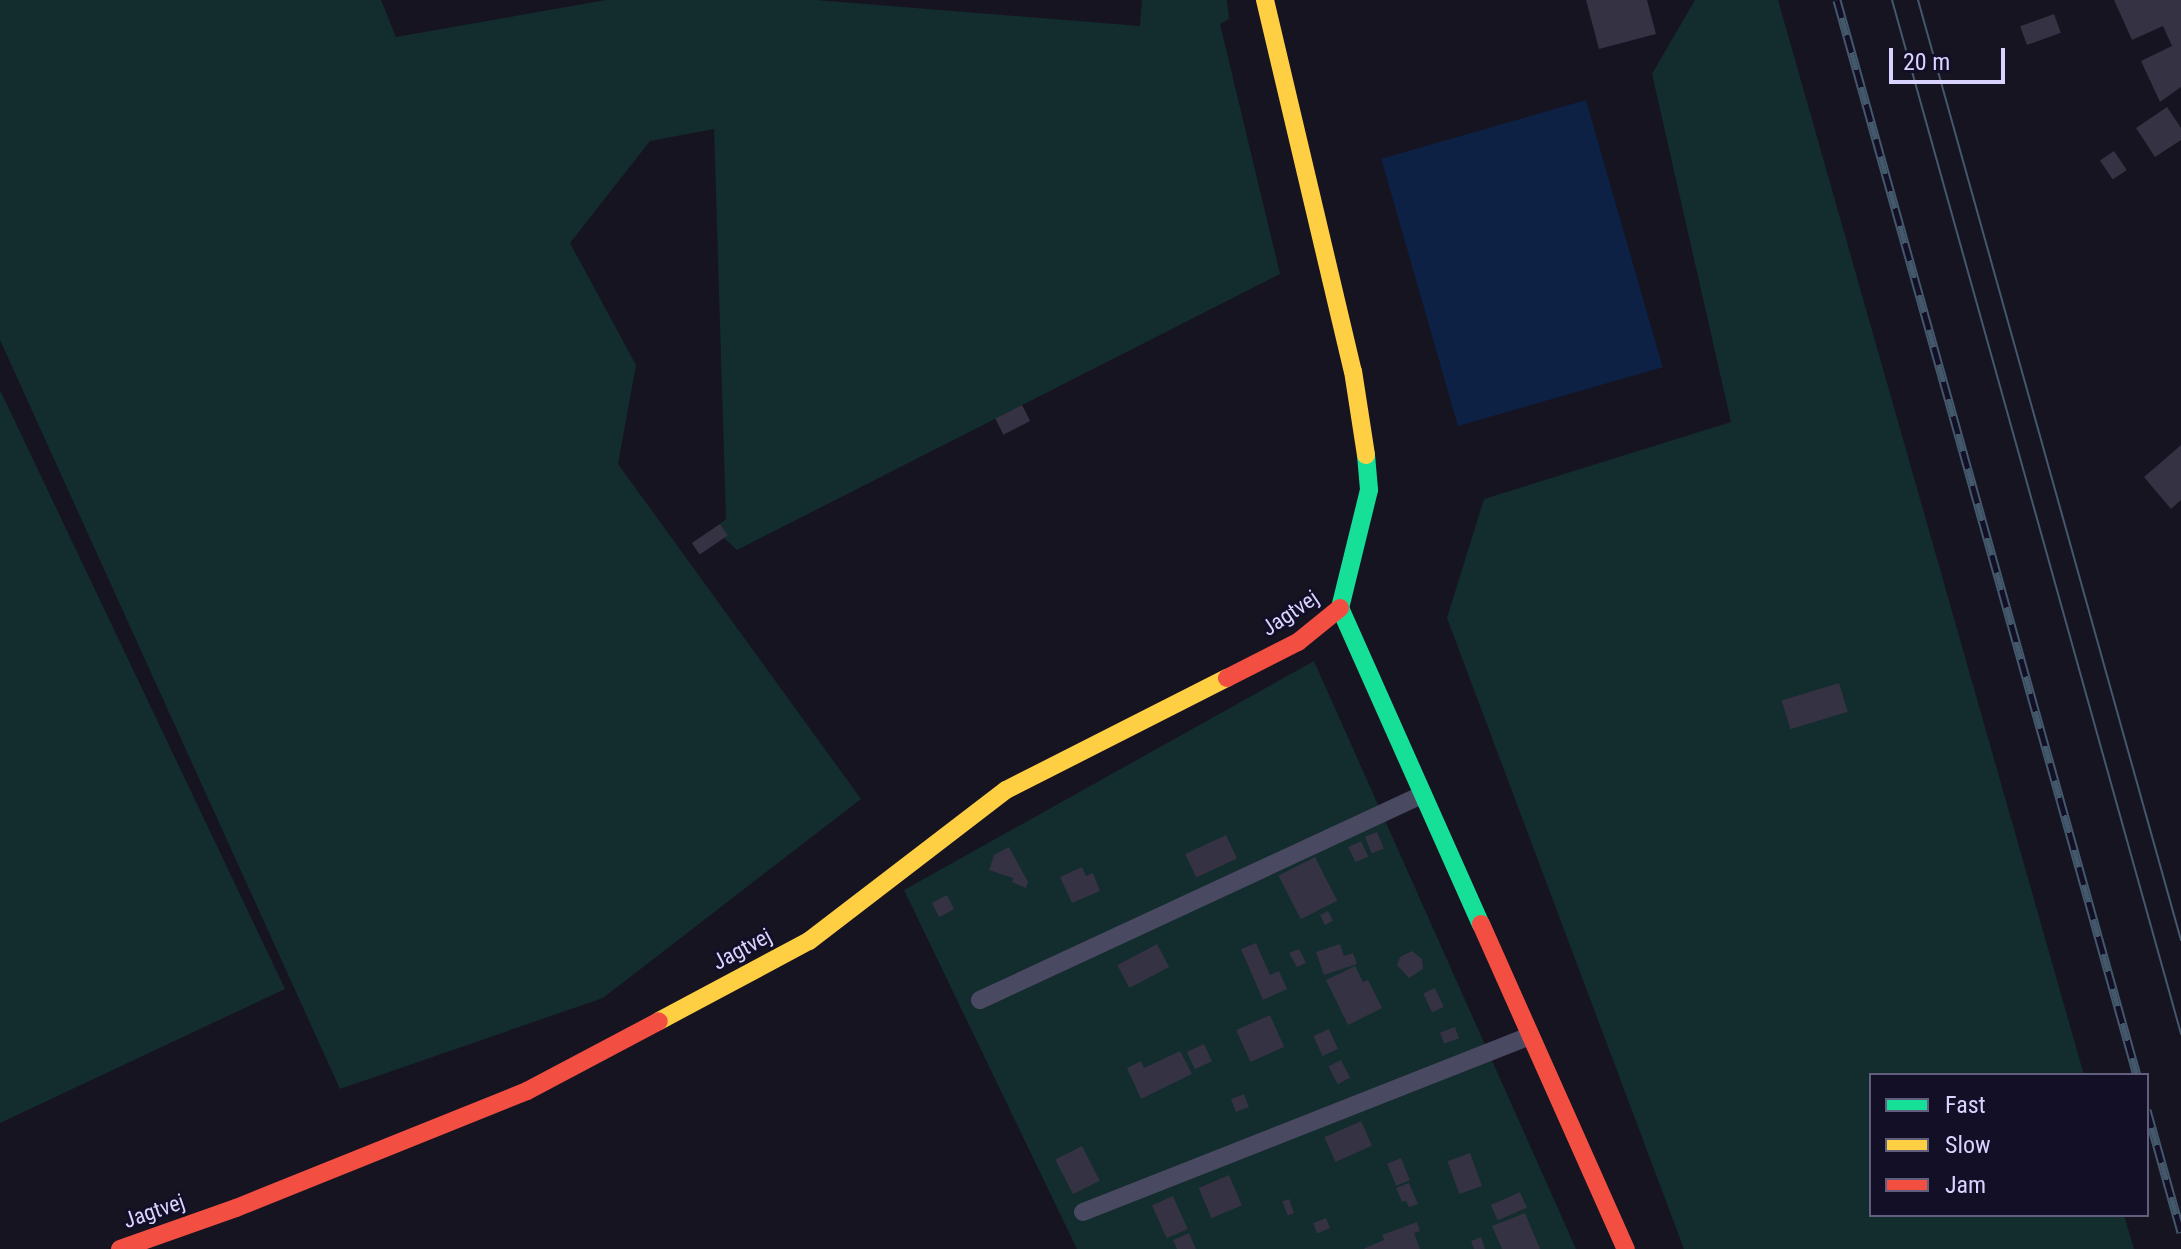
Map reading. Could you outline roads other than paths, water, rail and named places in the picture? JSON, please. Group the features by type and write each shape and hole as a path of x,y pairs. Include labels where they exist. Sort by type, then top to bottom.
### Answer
{"street":[{"name":"Jagtvej","path":"120,1249 236,1208 541,1084 809,941 1006,790 1298,642 1340,608 1369,490 1363,430 1353,371 1265,0"},
{"name":"Jagtvej","path":"1340,608 1626,1249"}],"lane":[{"path":"980,1000 1421,795"},
{"path":"1083,1212 1530,1036"}],"water":[{"path":"1586,100 1663,367 1458,426 1381,159"}],"tram line":[{"path":"1892,0 2181,1034"},
{"path":"1918,0 2181,940"}],"railway":[{"path":"1837,0 2136,1073"},
{"path":"2149,1117 2181,1232"}]}
